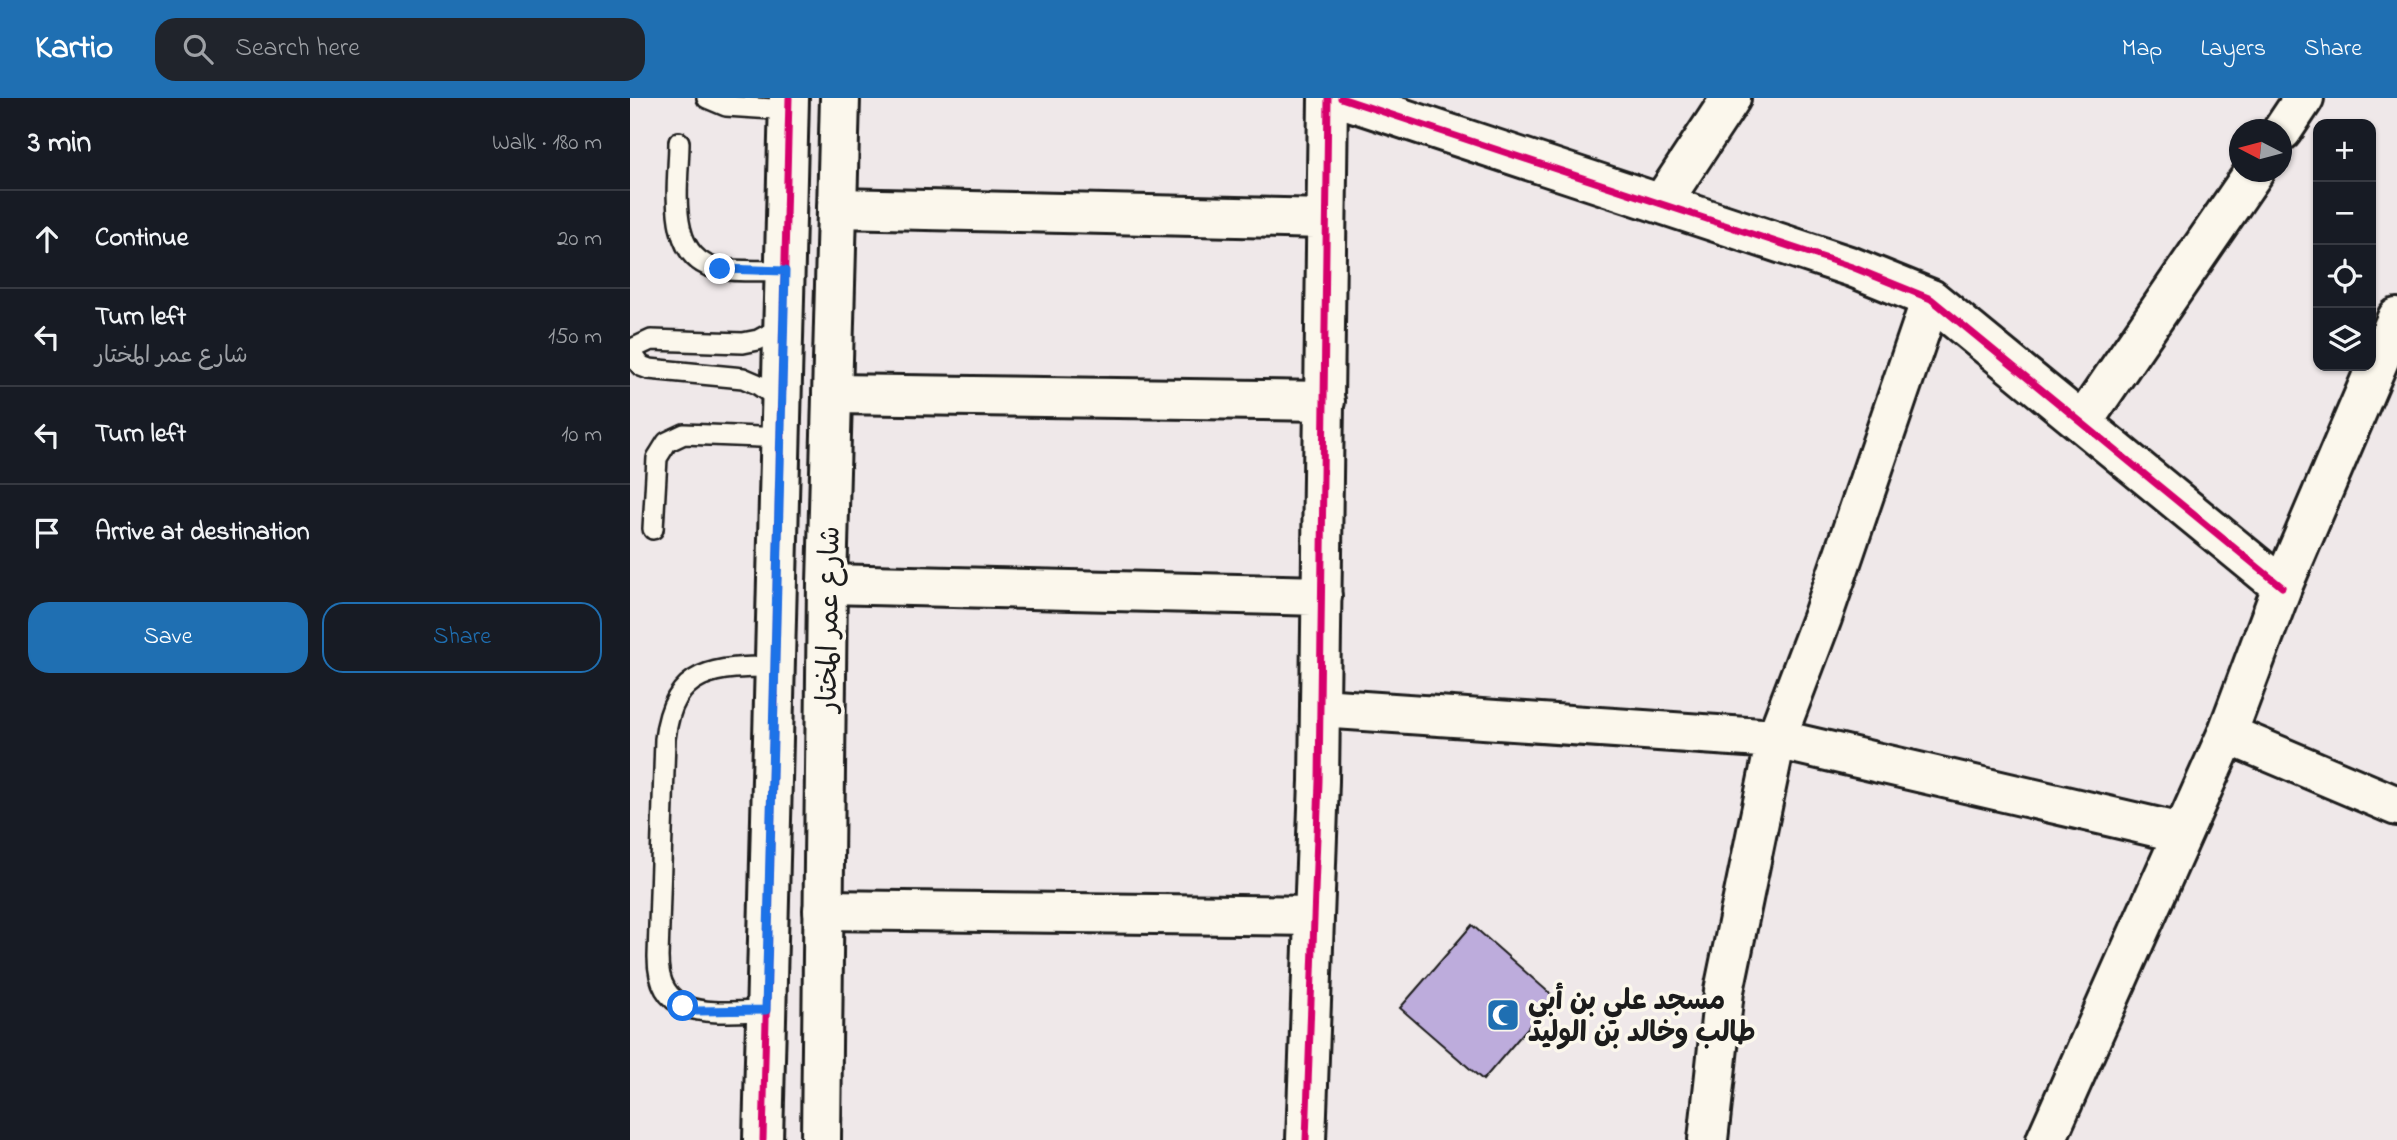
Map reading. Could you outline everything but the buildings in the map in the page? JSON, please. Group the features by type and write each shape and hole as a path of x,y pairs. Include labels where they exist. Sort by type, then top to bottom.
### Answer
{"street":[{"name":"شارع عمر المختار","path":"821,1140 827,584 840,98"},
{"path":"1306,1140 1320,708 1328,98"},
{"path":"1341,98 1852,267 1931,299 2282,587"},
{"path":"1661,204 1731,98"},
{"path":"2289,119 2304,98"},
{"name":"شارع عمر المختار","path":"763,1140 789,104"},
{"path":"2082,423 2247,182"},
{"path":"837,208 1326,219"},
{"path":"1708,1140 1724,991 1776,740 1822,618 1931,299"},
{"path":"2046,1140 2227,734 2282,587 2397,318"},
{"path":"832,394 1325,401"},
{"path":"827,584 1322,596"},
{"path":"1320,708 1776,740 2181,834"},
{"path":"2227,734 2397,806"},
{"path":"823,910 1314,916"}],"lane":[{"path":"707,98 726,106 789,104"},
{"path":"679,142 678,226 688,249 708,265 720,269 785,271"},
{"path":"653,529 657,458 667,442 684,434 782,419 770,391 743,378 649,369 641,366 630,352 651,340 743,343 758,340 783,326"},
{"path":"766,1010 697,1011 683,1006 671,998 663,986 658,972 658,944 665,739 673,702 685,687 699,676 717,669 776,667"}],"cycle path":[{"path":"763,1140 789,98"},
{"path":"1306,1140 1319,781 1328,98"},
{"path":"1341,98 1852,267 1931,299 2282,587"}],"place":[{"name":"مسجد علي بن أبي طالب وخالد بن الوليد","path":"1503,1015"}],"route":[{"path":"683,1006 697,1011 766,1010 785,271 720,269"}]}
